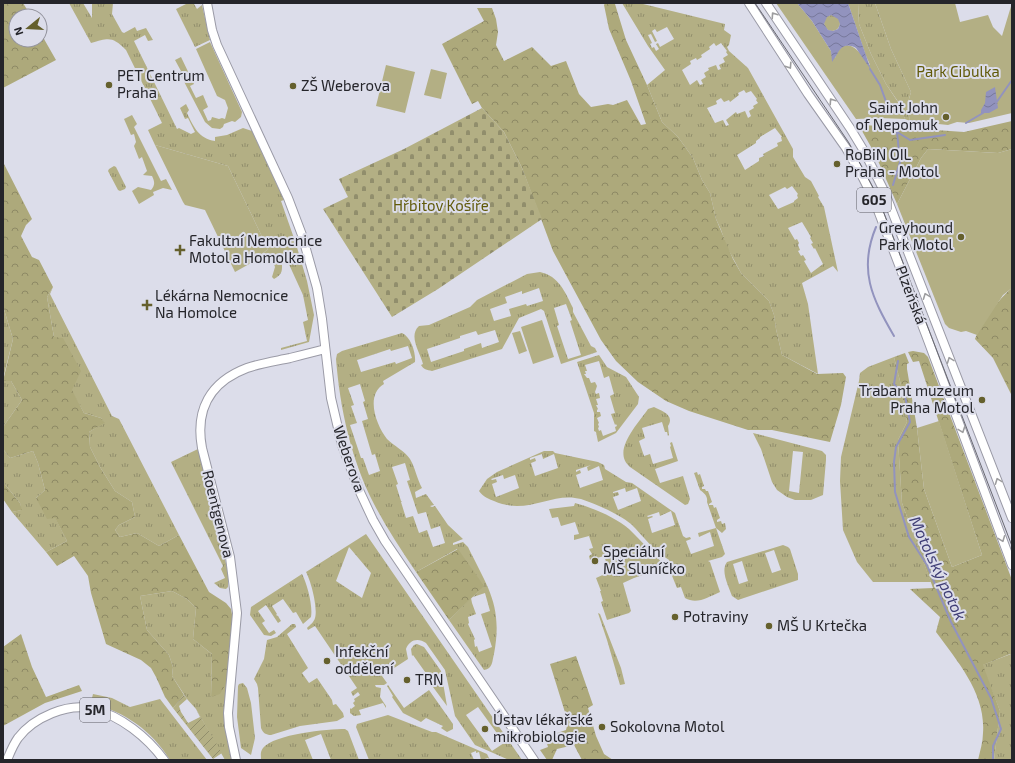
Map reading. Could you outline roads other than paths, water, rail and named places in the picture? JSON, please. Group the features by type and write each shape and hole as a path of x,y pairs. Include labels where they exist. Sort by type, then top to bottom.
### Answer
{"main road":[{"name":"Weberova","path":"208,3 212,30 217,45 288,198 302,235 317,288 326,349 331,398 342,445 352,473 373,520 385,541 534,760"},
{"name":"Plzeňská","path":"749,3 808,94 846,148 874,200 1012,565"},
{"name":"Plzeňská","path":"766,3 850,128 864,151 885,193 1012,518"},
{"name":"Roentgenova","path":"236,760 229,727 228,713 237,622 234,586 230,557 200,439 200,420 211,394 220,384 233,375 248,368 326,349"},
{"name":"5M","path":"7,760 18,738 40,720 56,712 83,708 92,709 114,717 127,724 154,747 164,760"}],"water":[{"path":"797,3 848,3 871,70 856,48 851,46 843,47 832,62 831,51 812,21","holes":["831,15 838,19 840,24 838,29 833,31 828,30 824,24 827,17"]},
{"path":"995,87 998,108 989,113 981,113 985,103 986,92"}],"waterway":[{"name":"Motolský potok","path":"870,69 880,85 888,107"},
{"path":"996,103 1012,80"},
{"path":"966,123 983,113"},
{"path":"897,132 910,140 945,135"},
{"name":"Motolský potok","path":"893,185 900,162 897,132"},
{"name":"Motolský potok","path":"876,227 868,257 870,283 879,309 894,336"},
{"name":"Motolský potok","path":"898,361 894,384 898,389 899,396 905,396 910,422 896,447 894,462 895,492 909,537 927,565 951,622 991,698 1001,729 993,746 993,760"}],"tram line":[{"path":"755,3 849,143 877,195 1012,546"}],"place":[{"name":"PET Centrum Praha","path":"109,85"},
{"name":"ZŠ Weberova","path":"293,86"},
{"name":"Saint John of Nepomuk","path":"946,117"},
{"name":"RoBiN OIL Praha - Motol","path":"837,164"},
{"name":"Greyhound Park Motol","path":"961,237"},
{"name":"Fakultní Nemocnice Motol a Homolka","path":"180,250"},
{"name":"Lékárna Nemocnice Na Homolce","path":"147,305"},
{"name":"Trabant muzeum Praha Motol","path":"982,400"},
{"name":"Speciální MŠ Sluníčko","path":"595,561"},
{"name":"Potraviny","path":"675,617"},
{"name":"MŠ U Krtečka","path":"769,626"},
{"name":"Infekční oddělení","path":"327,661"},
{"name":"TRN","path":"407,680"},
{"name":"Sokolovna Motol","path":"602,727"},
{"name":"Ústav lékařské mikrobiologie","path":"485,729"}],"park label":[{"name":"Park Cibulka","path":"958,72"},
{"name":"Hřbitov Košíře","path":"441,206"}]}
